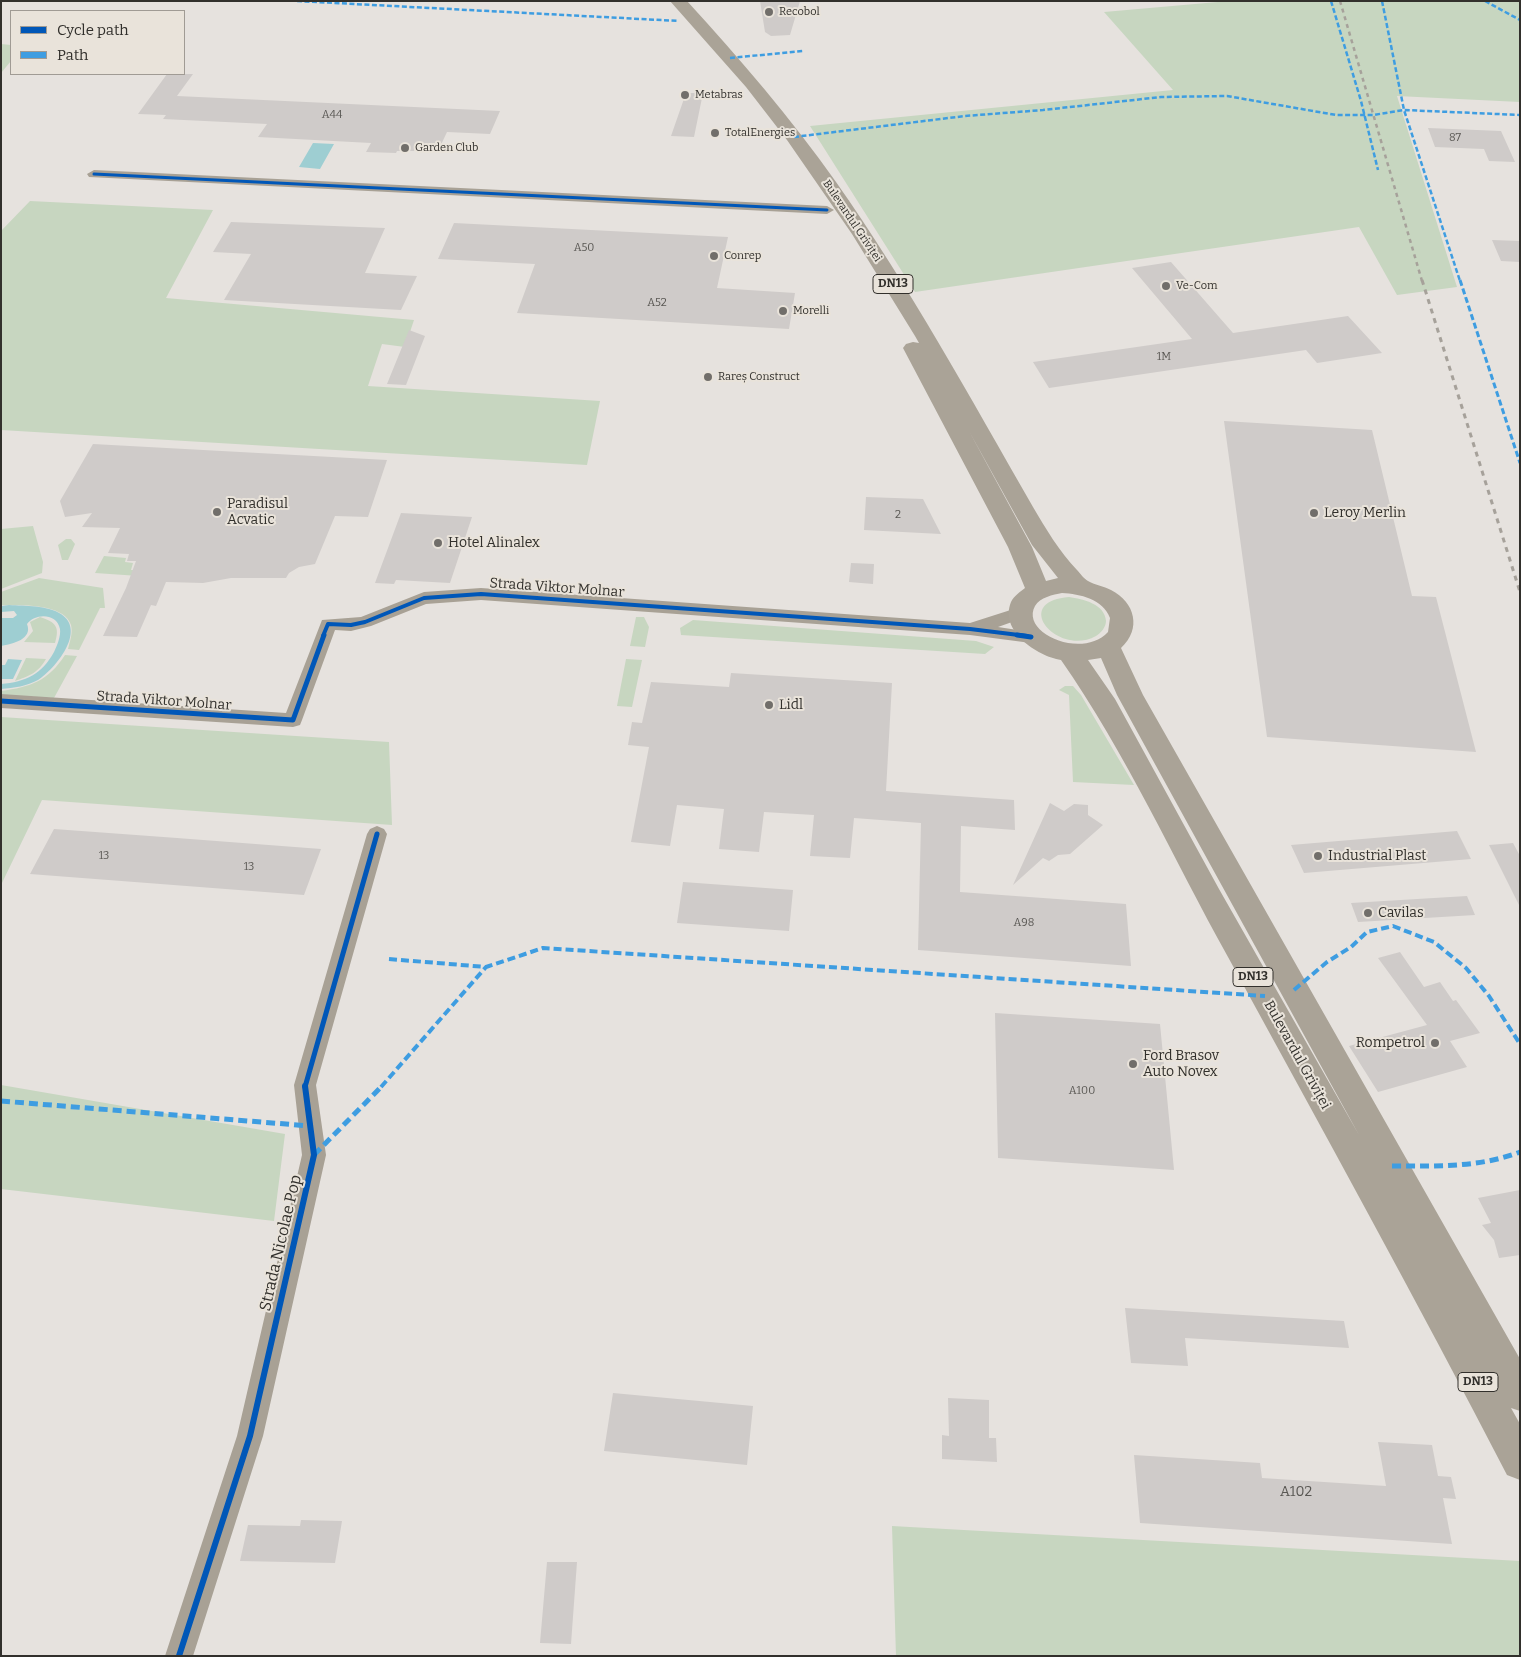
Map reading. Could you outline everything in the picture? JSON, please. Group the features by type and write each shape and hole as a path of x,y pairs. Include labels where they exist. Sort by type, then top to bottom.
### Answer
{"main road":[{"name":"Bulevardul Griviței","path":"661,1 745,96 778,139 880,292 917,355 1020,547 1038,590"},
{"name":"Bulevardul Griviței","path":"678,1 749,80 840,200 932,346 1044,545 1079,586"},
{"name":"DN13","path":"1038,590 1062,585 1079,586 1102,594 1117,607 1121,614 1122,629 1108,646"},
{"path":"1038,590 1025,600 1020,613 1021,621 1032,637 1045,646 1069,652 1090,652 1108,646"},
{"name":"Bulevardul Griviței","path":"1108,646 1130,695 1520,1394"},
{"name":"Bulevardul Griviței","path":"1069,652 1102,699 1205,890 1465,1357 1520,1462"}],"street":[{"path":"94,174 827,210"},
{"name":"Strada Viktor Molnar","path":"1,701 292,720 328,624 351,625 365,622 424,598 451,595 482,594 970,629 1032,637"},
{"name":"Strada Viktor Molnar","path":"970,629 1020,613"},
{"name":"Strada Nicolae Pop","path":"180,1656 250,1436 314,1155 305,1085 377,834"}],"green space":[{"path":"1229,1 1520,1 1520,102 1397,96 1457,287 1397,295 1359,227 915,292 810,126 1173,90 1104,12"},
{"path":"1,44 10,45 10,62 1,73"},
{"path":"30,201 213,210 166,298 414,320 405,347 382,344 368,386 600,401 587,465 1,430 1,231"},
{"path":"33,526 43,562 42,573 1,589 1,529"},
{"path":"66,539 71,539 75,544 68,560 62,560 58,545"},
{"path":"104,556 126,558 125,562 133,563 131,570 141,570 139,576 95,573"},
{"path":"39,578 103,588 105,608 100,608 79,650 68,649 71,625 67,618 60,613 41,607 1,605 1,592"},
{"path":"1069,597 1087,601 1102,610 1106,623 1098,635 1082,641 1067,639 1055,634 1046,626 1042,617 1043,608 1052,601"},
{"path":"40,617 53,623 57,629 55,643 24,642 33,631 30,622"},
{"path":"636,617 644,617 649,627 645,647 630,646"},
{"path":"693,620 976,641 994,647 985,654 681,635 680,628"},
{"path":"65,655 77,656 54,698 1,695 1,691 30,685 45,677 59,664"},
{"path":"26,658 46,659 40,668 33,673 15,681"},
{"path":"626,659 642,660 632,707 617,706"},
{"path":"1065,686 1073,686 1081,695 1134,785 1073,782 1069,695 1059,690"},
{"path":"1,717 389,742 392,825 42,800 1,885"},
{"path":"1,1085 285,1134 274,1221 1,1189"},
{"path":"892,1526 1520,1561 1520,1656 896,1656"}],"water":[{"path":"313,143 334,144 320,169 299,167"},
{"path":"1,606 36,606 55,611 68,621 71,630 66,649 60,659 45,675 29,684 1,689 1,684 26,679 39,671 54,652 60,635 60,629 55,620 45,616 35,618 27,624 27,633 21,640 1,646 1,618 13,618 17,615 14,611 1,612"},
{"path":"8,659 22,660 13,679 1,679 1,665 5,665"}],"building":[{"path":"760,1 800,1 790,35 771,36 765,32"},
{"path":"185,74 193,74 177,96 500,111 490,134 447,132 439,149 416,148 414,151 397,151 396,153 366,152 371,143 258,137 267,124 163,119 166,115 138,114 166,75"},
{"path":"686,93 703,93 694,137 671,136"},
{"path":"1428,128 1501,131 1515,162 1489,161 1484,149 1435,147"},
{"path":"231,222 385,228 365,273 417,276 401,310 224,300 251,254 213,252"},
{"path":"454,223 728,237 717,288 795,293 789,329 517,313 535,264 438,259"},
{"path":"1492,240 1520,241 1520,262 1501,261"},
{"path":"1171,262 1233,333 1348,316 1382,353 1317,363 1306,350 1049,388 1033,362 1192,339 1132,268"},
{"path":"409,330 425,336 406,385 387,384"},
{"name":"Leroy Merlin","path":"1224,421 1372,430 1412,596 1436,597 1476,752 1267,737"},
{"name":"Paradisul Acvatic","path":"93,444 387,460 368,517 335,516 315,564 299,567 289,573 286,578 231,578 203,583 166,582 156,606 151,605 137,637 103,636 126,588 136,561 127,561 129,554 108,553 120,528 82,527 92,513 65,517 60,501"},
{"path":"866,497 923,499 941,534 864,530"},
{"name":"Hotel Alinalex","path":"401,513 472,517 450,583 396,580 394,584 375,583"},
{"path":"851,563 874,564 873,584 849,582"},
{"path":"731,673 892,683 886,791 1014,800 1015,830 961,826 960,892 1126,904 1131,966 918,950 921,823 854,818 850,858 810,856 814,815 764,812 759,852 719,849 724,809 677,805 670,846 631,842 649,747 628,745 632,722 642,723 651,682 729,687"},
{"path":"1050,803 1064,811 1074,804 1088,805 1088,815 1103,825 1070,854 1058,855 1049,861 1043,858 1013,885"},
{"path":"54,829 321,849 304,895 30,874"},
{"path":"1457,831 1471,859 1304,873 1291,845"},
{"path":"1513,843 1520,856 1520,907 1489,845"},
{"path":"683,882 793,890 789,931 677,923"},
{"path":"1467,896 1475,915 1358,922 1351,903"},
{"path":"1400,952 1424,987 1440,982 1480,1033 1450,1041 1467,1067 1378,1092 1349,1046 1427,1025 1378,958"},
{"path":"995,1013 1160,1024 1174,1170 998,1158"},
{"path":"1520,1190 1520,1255 1499,1258 1494,1240 1482,1225 1491,1223 1478,1198"},
{"path":"1125,1308 1344,1321 1349,1348 1185,1338 1188,1366 1131,1363"},
{"path":"613,1393 753,1406 747,1465 604,1451"},
{"path":"948,1398 989,1400 989,1438 996,1438 997,1462 942,1459 942,1435 949,1436"},
{"path":"1378,1442 1432,1445 1438,1476 1451,1477 1456,1499 1443,1498 1452,1544 1140,1523 1134,1455 1260,1463 1262,1478 1386,1486"},
{"path":"301,1520 342,1521 335,1563 240,1561 248,1525 300,1526"},
{"path":"547,1562 577,1562 571,1644 540,1643"}],"railway":[{"path":"1340,1 1422,281"},
{"path":"1422,280 1520,592"}],"marked path":[{"path":"297,1 679,21"},
{"path":"1331,1 1361,101 1378,170"},
{"path":"1382,1 1404,110 1520,463"},
{"path":"1485,1 1520,20"},
{"path":"730,58 803,51"},
{"path":"794,137 965,116 1043,110 1161,97 1227,96 1336,115 1373,115 1404,110 1520,115"},
{"path":"1294,990 1327,962 1351,947 1367,932 1393,926 1434,942 1466,968 1489,996 1520,1044"},
{"path":"389,959 486,967 543,948 1265,996"},
{"path":"314,1155 387,1081 486,967"},
{"path":"1,1101 310,1126"},
{"path":"1392,1166 1457,1166 1489,1162 1520,1152"}],"cycle path":[{"path":"94,174 827,210"},
{"path":"1,701 293,720 328,624 351,625 365,622 424,598 481,594 970,629 1031,637"},
{"path":"179,1656 250,1436 314,1155 305,1085 377,834"}],"place":[{"name":"Recobol","path":"769,12"},
{"name":"Metabras","path":"685,95"},
{"name":"TotalEnergies","path":"715,133"},
{"name":"Garden Club","path":"405,148"},
{"name":"Conrep","path":"714,256"},
{"name":"Ve-Com","path":"1166,286"},
{"name":"Morelli","path":"783,311"},
{"name":"Rareș Construct","path":"708,377"},
{"name":"Paradisul Acvatic","path":"217,512"},
{"name":"Leroy Merlin","path":"1314,513"},
{"name":"Hotel Alinalex","path":"438,543"},
{"name":"Lidl","path":"769,705"},
{"name":"Industrial Plast","path":"1318,856"},
{"name":"Cavilas","path":"1368,913"},
{"name":"Rompetrol","path":"1435,1043"},
{"name":"Ford Brasov Auto Novex","path":"1133,1064"}]}
